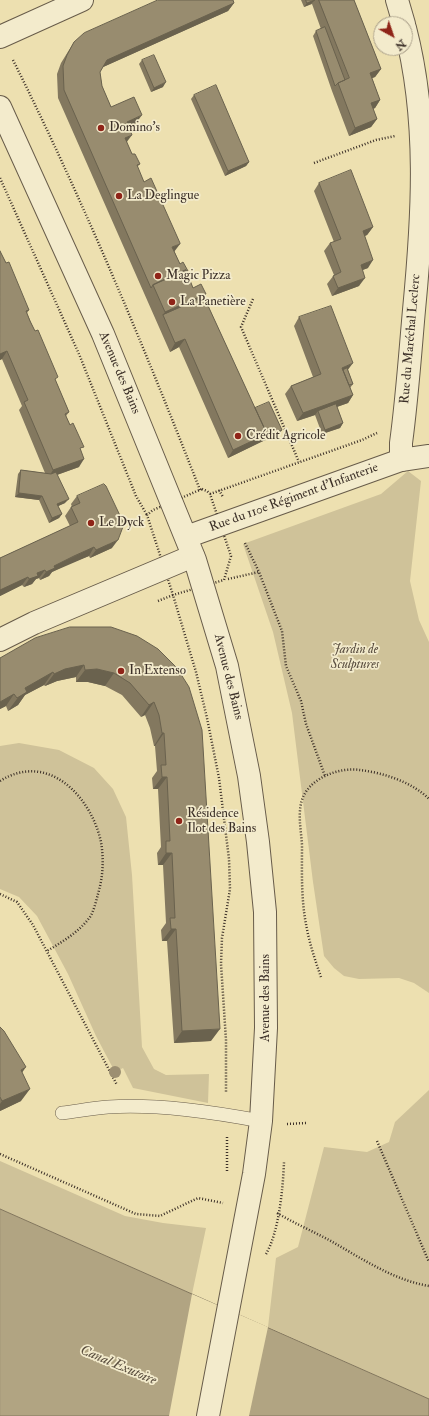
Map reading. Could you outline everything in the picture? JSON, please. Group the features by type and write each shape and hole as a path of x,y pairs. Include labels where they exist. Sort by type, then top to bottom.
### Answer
{"street":[{"path":"1,37 82,0"},
{"path":"397,0 402,16"},
{"name":"Rue du Maréchal Leclerc","path":"401,460 401,443 422,212 420,131 415,69 412,56"},
{"name":"Avenue des Bains","path":"0,107 103,334 190,546 222,648 235,699 249,776 258,842 265,912 266,1028 261,1121 254,1174 208,1416"},
{"name":"Rue du 110e Régiment d'Infanterie","path":"0,640 190,546 234,519 401,460 429,456"}],"lane":[{"path":"62,1113 92,1108 130,1107 227,1114 261,1121"}],"path":[{"path":"1,37 52,141 113,276 150,362 200,490"},
{"path":"314,163 376,140 420,131"},
{"path":"0,178 79,354 136,496 147,515"},
{"path":"253,299 241,327 300,462"},
{"path":"210,494 362,440 404,419"},
{"path":"234,519 259,572 282,631 286,666 301,701 306,724 325,776"},
{"path":"224,580 259,572"},
{"path":"173,595 196,672 207,718 219,778 229,859 230,889 222,938 221,964 226,1060 226,1174"},
{"path":"321,977 311,948 306,924 301,866 300,808 307,790 325,776 351,769 377,772 422,792 429,799"},
{"path":"0,781 8,776 26,771 44,772 62,779 86,807 101,842 103,866 102,881 90,916 77,930 47,951"},
{"path":"0,894 17,902 33,924 106,1067 130,1107"},
{"path":"377,1141 429,1262"},
{"path":"0,1154 136,1214 160,1216 198,1198 226,1203"},
{"path":"278,1214 290,1222 322,1237 394,1276 411,1283 429,1286"}],"green space":[{"name":"Jardin de Sculptures","path":"408,471 421,481 410,581 419,620 429,642 429,993 414,983 399,978 359,979 344,976 334,968 324,956 313,882 292,713 273,632 243,544 381,494"},
{"path":"19,743 59,750 94,768 113,789 126,817 132,875 142,1047 154,1069 166,1075 209,1074 208,1103 133,1088 123,1068 115,1072 96,1036 68,974 37,916 19,897 0,889 0,746"},
{"path":"429,1090 429,1399 268,1327 276,1258 298,1247 324,1147 367,1152 389,1142 395,1122"},
{"path":"0,1161 125,1216 163,1223 206,1228 192,1294 0,1209"}],"water":[{"name":"Canal Exutoire","path":"0,1209 429,1399 429,1416 0,1416"}],"pier":[{"path":"192,1294 268,1327 249,1416 169,1416"}],"building":[{"path":"158,0 233,0 234,3 107,60 100,72 102,86 111,107 134,97 142,115 127,122 132,135 125,138 132,154 135,154 140,164 137,165 144,182 151,178 180,243 172,247 180,264 183,262 188,271 186,272 186,270 153,285 151,288 64,90 63,66 74,42 84,33"},
{"path":"306,0 315,0 307,3"},
{"path":"319,0 354,0 373,49 373,56 376,56 381,69 370,73 380,100 371,103 377,119 355,128 338,83 349,78"},
{"path":"325,27 345,80 335,86 316,31"},
{"path":"154,55 166,82 154,88 142,60"},
{"path":"216,85 249,162 228,171 194,95"},
{"path":"351,170 373,227 363,231 373,260 361,265 365,278 338,288 333,276 341,272 330,243 341,239 319,183"},
{"path":"0,251 6,263 9,262 29,310 26,311 30,321 35,331 38,330 58,377 55,379 69,412 65,414 70,425 73,423 84,447 80,448 84,459 53,470 24,402 28,400 7,351 0,354"},
{"path":"186,270 193,288 201,284 206,294 165,312 153,285"},
{"path":"204,297 267,434 233,450 185,339 175,343 163,315"},
{"path":"331,306 353,363 342,368 353,395 303,413 291,386 321,374 299,317"},
{"path":"347,368 353,384 349,385 343,370"},
{"path":"269,402 282,430 264,438 267,434 255,408"},
{"path":"336,404 343,423 325,430 318,411"},
{"path":"21,470 51,474 56,472 69,499 57,504 62,514 52,518 42,496 19,493"},
{"path":"104,484 124,524 118,540 96,550 94,547 54,566 55,568 46,572 45,570 37,573 38,576 29,579 28,577 0,590 0,558 78,522 71,507 80,503 77,496"},
{"name":"Résidence Ilot des Bains","path":"70,627 111,627 137,636 158,649 177,668 189,687 202,730 220,1029 182,1031 176,929 171,929 170,918 175,918 172,853 166,853 166,841 170,841 167,777 162,777 161,765 166,765 164,733 162,733 159,715 154,702 149,705 130,683 114,673 97,669 85,670 84,665 65,669 54,674 53,672 25,688 27,692 17,698 14,694 0,702 0,658 35,638"},
{"path":"0,1027 26,1067 21,1070 30,1089 2,1101 0,1097"}],"place":[{"name":"Domino's","path":"101,128"},
{"name":"La Deglingue","path":"119,196"},
{"name":"Magic Pizza","path":"158,276"},
{"name":"La Panetière","path":"172,302"},
{"name":"Crédit Agricole","path":"238,436"},
{"name":"Le Dyck","path":"91,523"},
{"name":"In Extenso","path":"121,671"},
{"name":"Résidence Ilot des Bains","path":"179,821"}]}
